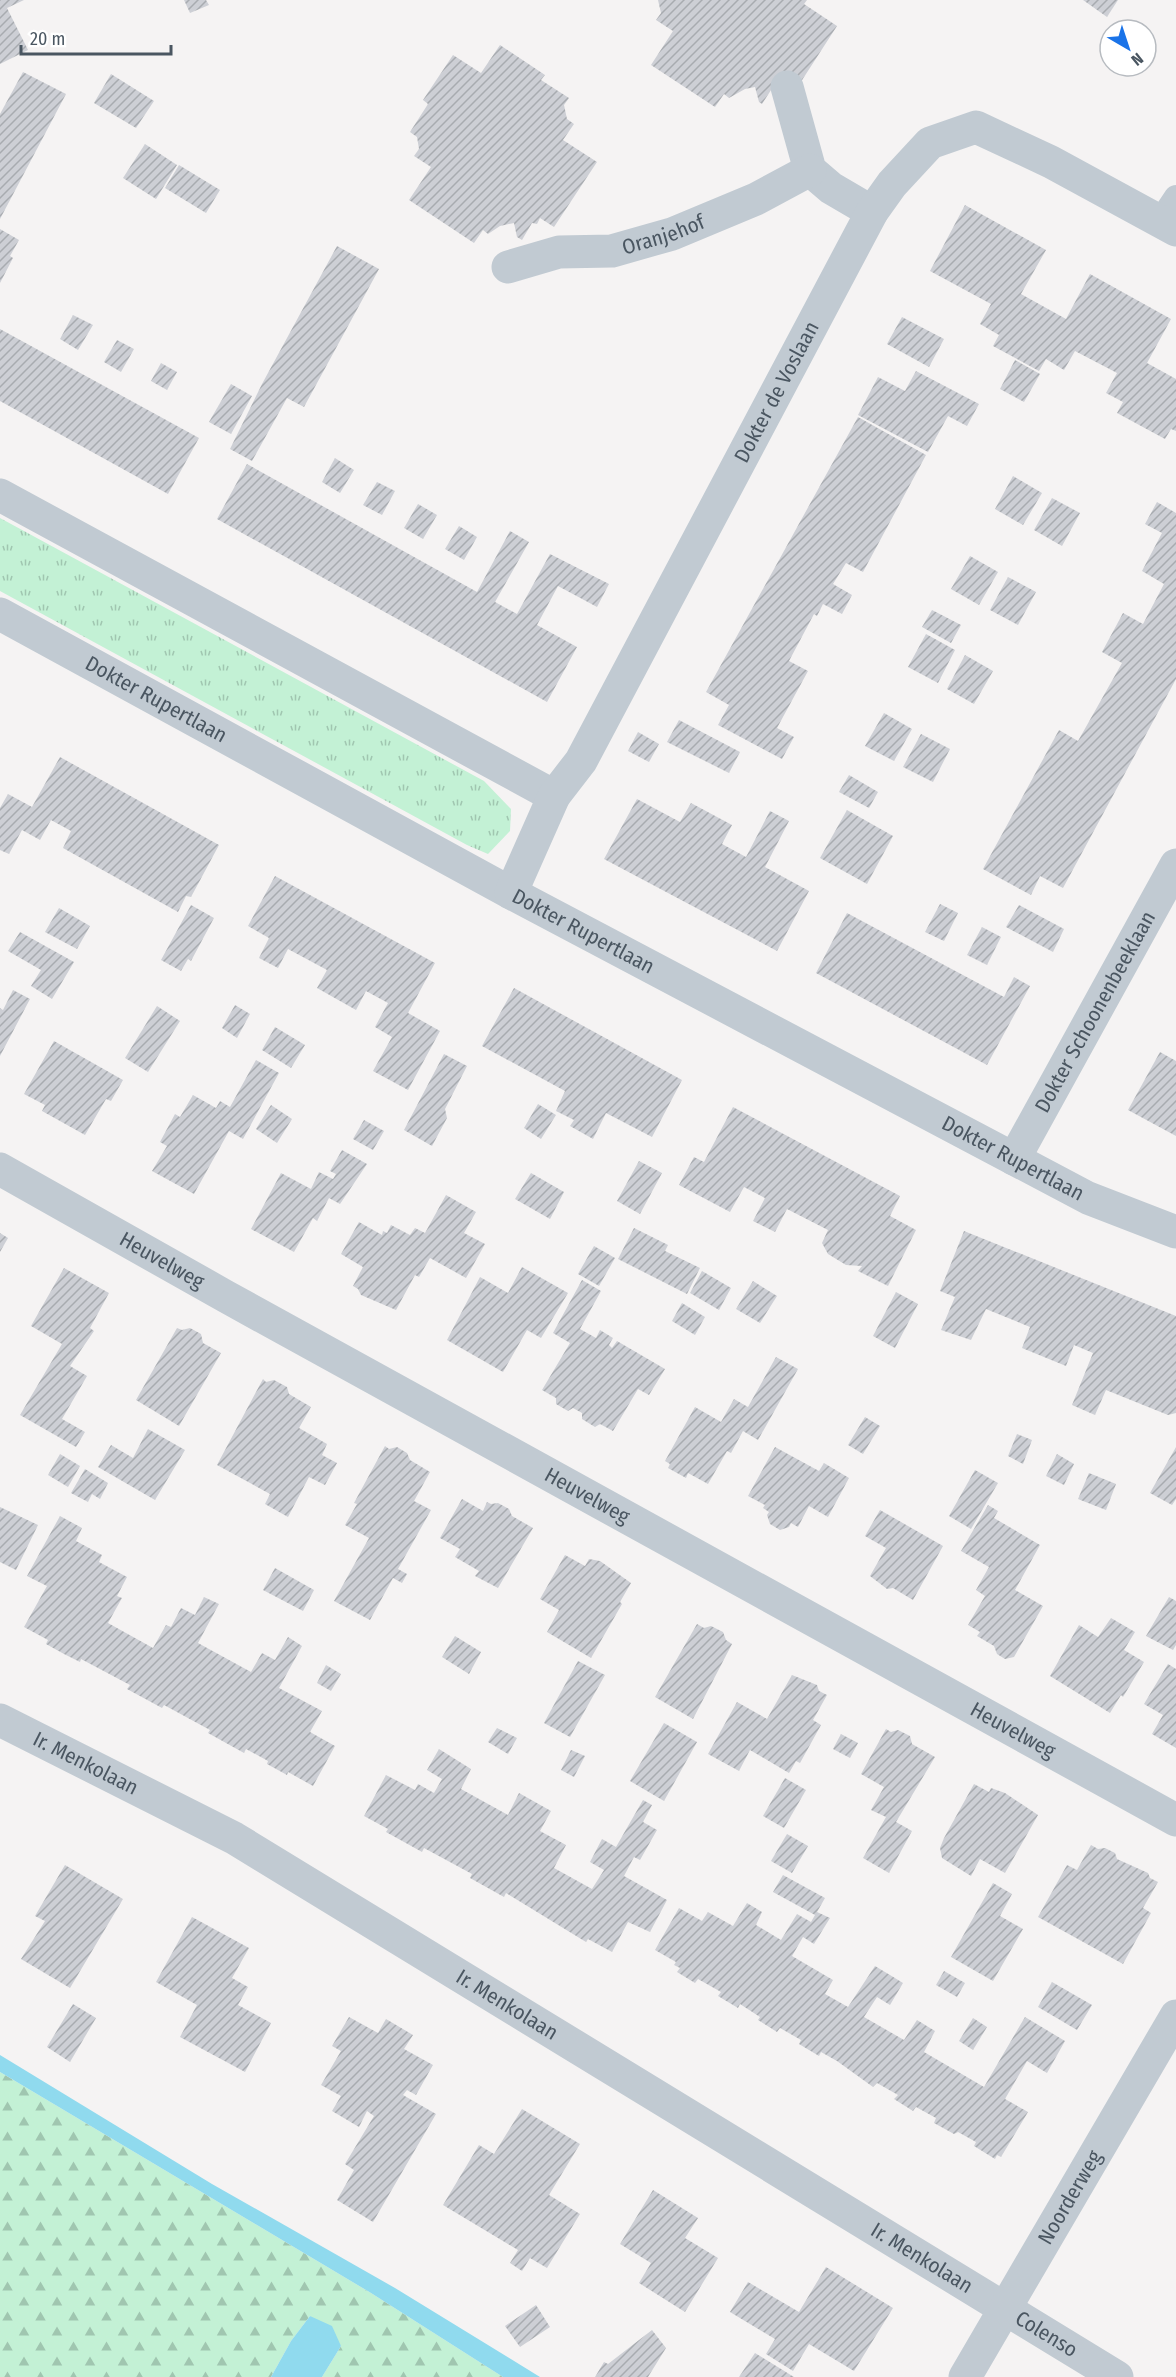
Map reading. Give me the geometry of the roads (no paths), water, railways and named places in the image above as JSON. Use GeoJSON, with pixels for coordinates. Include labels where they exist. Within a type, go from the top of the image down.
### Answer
{"type":"FeatureCollection","features":[{"type":"Feature","properties":{"kind":"street"},"geometry":{"type":"LineString","coordinates":[[787,87],[810,170],[831,188],[872,212]]}},
{"type":"Feature","properties":{"kind":"street","name":"Dokter de Voslaan"},"geometry":{"type":"LineString","coordinates":[[511,893],[554,796],[581,761],[872,212],[891,184],[930,143],[976,127],[1171,216]]}},
{"type":"Feature","properties":{"kind":"street","name":"Oranjehof"},"geometry":{"type":"LineString","coordinates":[[508,267],[559,252],[612,251],[672,234],[756,199],[810,170]]}},
{"type":"Feature","properties":{"kind":"street"},"geometry":{"type":"LineString","coordinates":[[0,495],[554,796]]}},
{"type":"Feature","properties":{"kind":"street","name":"Dokter Rupertlaan"},"geometry":{"type":"LineString","coordinates":[[0,614],[511,893],[1088,1198],[1176,1232]]}},
{"type":"Feature","properties":{"kind":"street","name":"Dokter Schoonenbeeklaan"},"geometry":{"type":"LineString","coordinates":[[1014,1159],[1176,865]]}},
{"type":"Feature","properties":{"kind":"street","name":"Heuvelweg"},"geometry":{"type":"LineString","coordinates":[[0,1168],[246,1308],[1176,1820]]}},
{"type":"Feature","properties":{"kind":"street","name":"Ir. Menkolaan"},"geometry":{"type":"LineString","coordinates":[[0,1720],[234,1838],[1005,2308]]}},
{"type":"Feature","properties":{"kind":"street","name":"Noorderweg"},"geometry":{"type":"LineString","coordinates":[[965,2377],[1176,2016]]}},
{"type":"Feature","properties":{"kind":"street","name":"Colenso"},"geometry":{"type":"LineString","coordinates":[[1005,2308],[1117,2377]]}},
{"type":"Feature","properties":{"kind":"water"},"geometry":{"type":"Polygon","coordinates":[[[0,2055],[212,2184],[395,2288],[540,2377],[503,2377],[371,2293],[0,2072],[0,2055]]]}},
{"type":"Feature","properties":{"kind":"water"},"geometry":{"type":"Polygon","coordinates":[[[310,2316],[332,2326],[341,2346],[322,2377],[271,2377],[291,2341],[310,2316]]]}}]}
